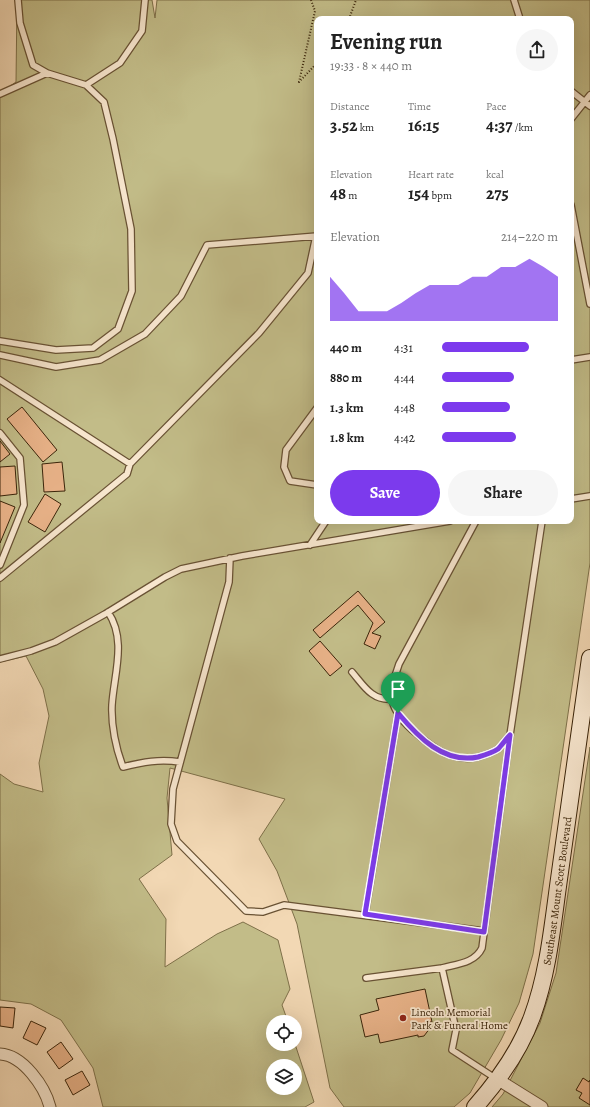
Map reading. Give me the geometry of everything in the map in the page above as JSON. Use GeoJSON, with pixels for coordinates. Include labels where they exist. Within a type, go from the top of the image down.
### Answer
{"type":"FeatureCollection","features":[{"type":"Feature","properties":{"kind":"main road","name":"Southeast Mount Scott Boulevard"},"geometry":{"type":"LineString","coordinates":[[475,1107],[497,1079],[531,1019],[544,973],[590,658]]}},
{"type":"Feature","properties":{"kind":"street"},"geometry":{"type":"LineString","coordinates":[[0,1054],[13,1058],[30,1073],[43,1088],[50,1107]]}},
{"type":"Feature","properties":{"kind":"street"},"geometry":{"type":"LineString","coordinates":[[497,1079],[542,1107]]}},
{"type":"Feature","properties":{"kind":"lane"},"geometry":{"type":"LineString","coordinates":[[0,341],[56,350],[93,348],[118,328],[132,291],[131,229],[104,102],[86,85],[47,73],[33,65],[20,23],[18,0]]}},
{"type":"Feature","properties":{"kind":"lane"},"geometry":{"type":"LineString","coordinates":[[86,85],[120,63],[142,31],[145,0]]}},
{"type":"Feature","properties":{"kind":"lane"},"geometry":{"type":"LineString","coordinates":[[514,0],[519,16]]}},
{"type":"Feature","properties":{"kind":"lane"},"geometry":{"type":"LineString","coordinates":[[0,94],[47,73]]}},
{"type":"Feature","properties":{"kind":"lane"},"geometry":{"type":"LineString","coordinates":[[574,93],[588,104]]}},
{"type":"Feature","properties":{"kind":"lane"},"geometry":{"type":"LineString","coordinates":[[574,116],[588,104],[590,95]]}},
{"type":"Feature","properties":{"kind":"lane"},"geometry":{"type":"LineString","coordinates":[[574,220],[587,278],[590,304]]}},
{"type":"Feature","properties":{"kind":"lane"},"geometry":{"type":"LineString","coordinates":[[0,355],[56,367],[100,360],[145,334],[181,296],[207,245],[314,236]]}},
{"type":"Feature","properties":{"kind":"lane"},"geometry":{"type":"LineString","coordinates":[[0,578],[127,474],[130,464],[259,333],[308,273],[314,245]]}},
{"type":"Feature","properties":{"kind":"lane"},"geometry":{"type":"LineString","coordinates":[[574,360],[590,357]]}},
{"type":"Feature","properties":{"kind":"lane"},"geometry":{"type":"LineString","coordinates":[[0,380],[130,464]]}},
{"type":"Feature","properties":{"kind":"lane"},"geometry":{"type":"LineString","coordinates":[[314,412],[286,450],[284,467],[290,481],[314,485]]}},
{"type":"Feature","properties":{"kind":"lane"},"geometry":{"type":"LineString","coordinates":[[0,433],[20,458],[24,505],[0,565]]}},
{"type":"Feature","properties":{"kind":"lane"},"geometry":{"type":"LineString","coordinates":[[574,499],[590,496]]}},
{"type":"Feature","properties":{"kind":"lane"},"geometry":{"type":"LineString","coordinates":[[310,545],[324,524]]}},
{"type":"Feature","properties":{"kind":"lane"},"geometry":{"type":"LineString","coordinates":[[0,659],[31,651],[55,642],[181,569],[230,558],[432,524]]}},
{"type":"Feature","properties":{"kind":"lane"},"geometry":{"type":"LineString","coordinates":[[474,524],[399,664],[393,682],[392,699],[398,713],[410,728],[430,745],[452,757],[470,758],[488,755],[498,749],[510,735]]}},
{"type":"Feature","properties":{"kind":"lane"},"geometry":{"type":"LineString","coordinates":[[366,978],[442,968],[466,962],[479,954],[482,948],[510,735],[542,524]]}},
{"type":"Feature","properties":{"kind":"lane"},"geometry":{"type":"LineString","coordinates":[[230,558],[229,582],[173,789],[171,824],[177,841],[246,911],[263,912],[284,905],[365,914],[484,932]]}},
{"type":"Feature","properties":{"kind":"lane"},"geometry":{"type":"LineString","coordinates":[[108,612],[113,620],[118,636],[118,658],[112,706],[117,752],[123,768],[146,761],[165,760],[180,762]]}},
{"type":"Feature","properties":{"kind":"lane"},"geometry":{"type":"LineString","coordinates":[[352,672],[374,696],[382,700],[392,699]]}},
{"type":"Feature","properties":{"kind":"lane"},"geometry":{"type":"LineString","coordinates":[[365,914],[398,713]]}},
{"type":"Feature","properties":{"kind":"lane"},"geometry":{"type":"LineString","coordinates":[[442,968],[456,1030],[452,1050],[497,1079]]}},
{"type":"Feature","properties":{"kind":"path"},"geometry":{"type":"LineString","coordinates":[[311,0],[314,11],[299,82],[314,66]]}},
{"type":"Feature","properties":{"kind":"path"},"geometry":{"type":"LineString","coordinates":[[350,16],[356,0]]}},
{"type":"Feature","properties":{"kind":"shaded area"},"geometry":{"type":"Polygon","coordinates":[[[17,0],[152,0],[155,18],[157,0],[590,0],[590,563],[533,954],[519,1003],[501,1040],[470,1093],[454,1107],[344,1107],[330,1088],[297,924],[277,871],[259,839],[285,799],[170,768],[167,798],[172,855],[139,879],[166,919],[165,967],[217,934],[243,922],[278,940],[290,989],[282,1005],[286,1015],[266,1015],[266,1051],[297,1051],[300,1059],[266,1059],[266,1095],[302,1095],[302,1065],[314,1102],[305,1107],[103,1107],[93,1068],[61,1020],[31,1004],[0,1000],[0,774],[14,784],[43,792],[39,763],[49,716],[43,689],[26,656],[0,662],[0,93],[16,82],[17,0]]]}},
{"type":"Feature","properties":{"kind":"shaded area"},"geometry":{"type":"Polygon","coordinates":[[[590,747],[590,1107],[492,1107],[503,1094],[540,1023],[556,973],[590,747]]]}},
{"type":"Feature","properties":{"kind":"building"},"geometry":{"type":"Polygon","coordinates":[[[22,407],[57,450],[43,462],[7,419],[22,407]]]}},
{"type":"Feature","properties":{"kind":"building"},"geometry":{"type":"Polygon","coordinates":[[[0,441],[10,454],[0,462],[0,441]]]}},
{"type":"Feature","properties":{"kind":"building"},"geometry":{"type":"Polygon","coordinates":[[[62,462],[65,491],[44,492],[42,464],[62,462]]]}},
{"type":"Feature","properties":{"kind":"building"},"geometry":{"type":"Polygon","coordinates":[[[15,466],[17,494],[0,496],[0,467],[15,466]]]}},
{"type":"Feature","properties":{"kind":"building"},"geometry":{"type":"Polygon","coordinates":[[[45,494],[61,504],[45,532],[28,522],[45,494]]]}},
{"type":"Feature","properties":{"kind":"building"},"geometry":{"type":"Polygon","coordinates":[[[0,501],[15,507],[0,543],[0,501]]]}},
{"type":"Feature","properties":{"kind":"building"},"geometry":{"type":"Polygon","coordinates":[[[358,591],[385,622],[372,633],[381,636],[375,649],[364,644],[373,623],[358,605],[320,638],[313,630],[358,591]]]}},
{"type":"Feature","properties":{"kind":"building"},"geometry":{"type":"Polygon","coordinates":[[[320,641],[342,666],[330,676],[309,651],[320,641]]]}},
{"type":"Feature","properties":{"kind":"building","name":"Lincoln Memorial Park & Funeral Home"},"geometry":{"type":"Polygon","coordinates":[[[425,989],[432,1022],[428,1022],[430,1028],[424,1036],[418,1037],[418,1035],[380,1043],[378,1034],[365,1037],[360,1015],[379,1010],[376,999],[425,989]]]}},
{"type":"Feature","properties":{"kind":"building"},"geometry":{"type":"Polygon","coordinates":[[[0,1007],[15,1008],[13,1028],[0,1026],[0,1007]]]}},
{"type":"Feature","properties":{"kind":"building"},"geometry":{"type":"Polygon","coordinates":[[[31,1021],[46,1028],[37,1045],[23,1038],[31,1021]]]}},
{"type":"Feature","properties":{"kind":"building"},"geometry":{"type":"Polygon","coordinates":[[[61,1042],[73,1059],[59,1069],[47,1052],[61,1042]]]}},
{"type":"Feature","properties":{"kind":"building"},"geometry":{"type":"Polygon","coordinates":[[[82,1071],[90,1085],[73,1095],[65,1080],[82,1071]]]}},
{"type":"Feature","properties":{"kind":"building"},"geometry":{"type":"Polygon","coordinates":[[[583,1078],[589,1082],[590,1080],[590,1105],[579,1098],[582,1093],[576,1090],[583,1078]]]}},
{"type":"Feature","properties":{"kind":"place","name":"Lincoln Memorial Park & Funeral Home"},"geometry":{"type":"Point","coordinates":[403,1018]}},
{"type":"Feature","properties":{"kind":"route"},"geometry":{"type":"LineString","coordinates":[[398,713],[410,728],[430,745],[452,757],[470,758],[488,755],[498,749],[510,735],[484,932],[365,914],[398,713]]}}]}
